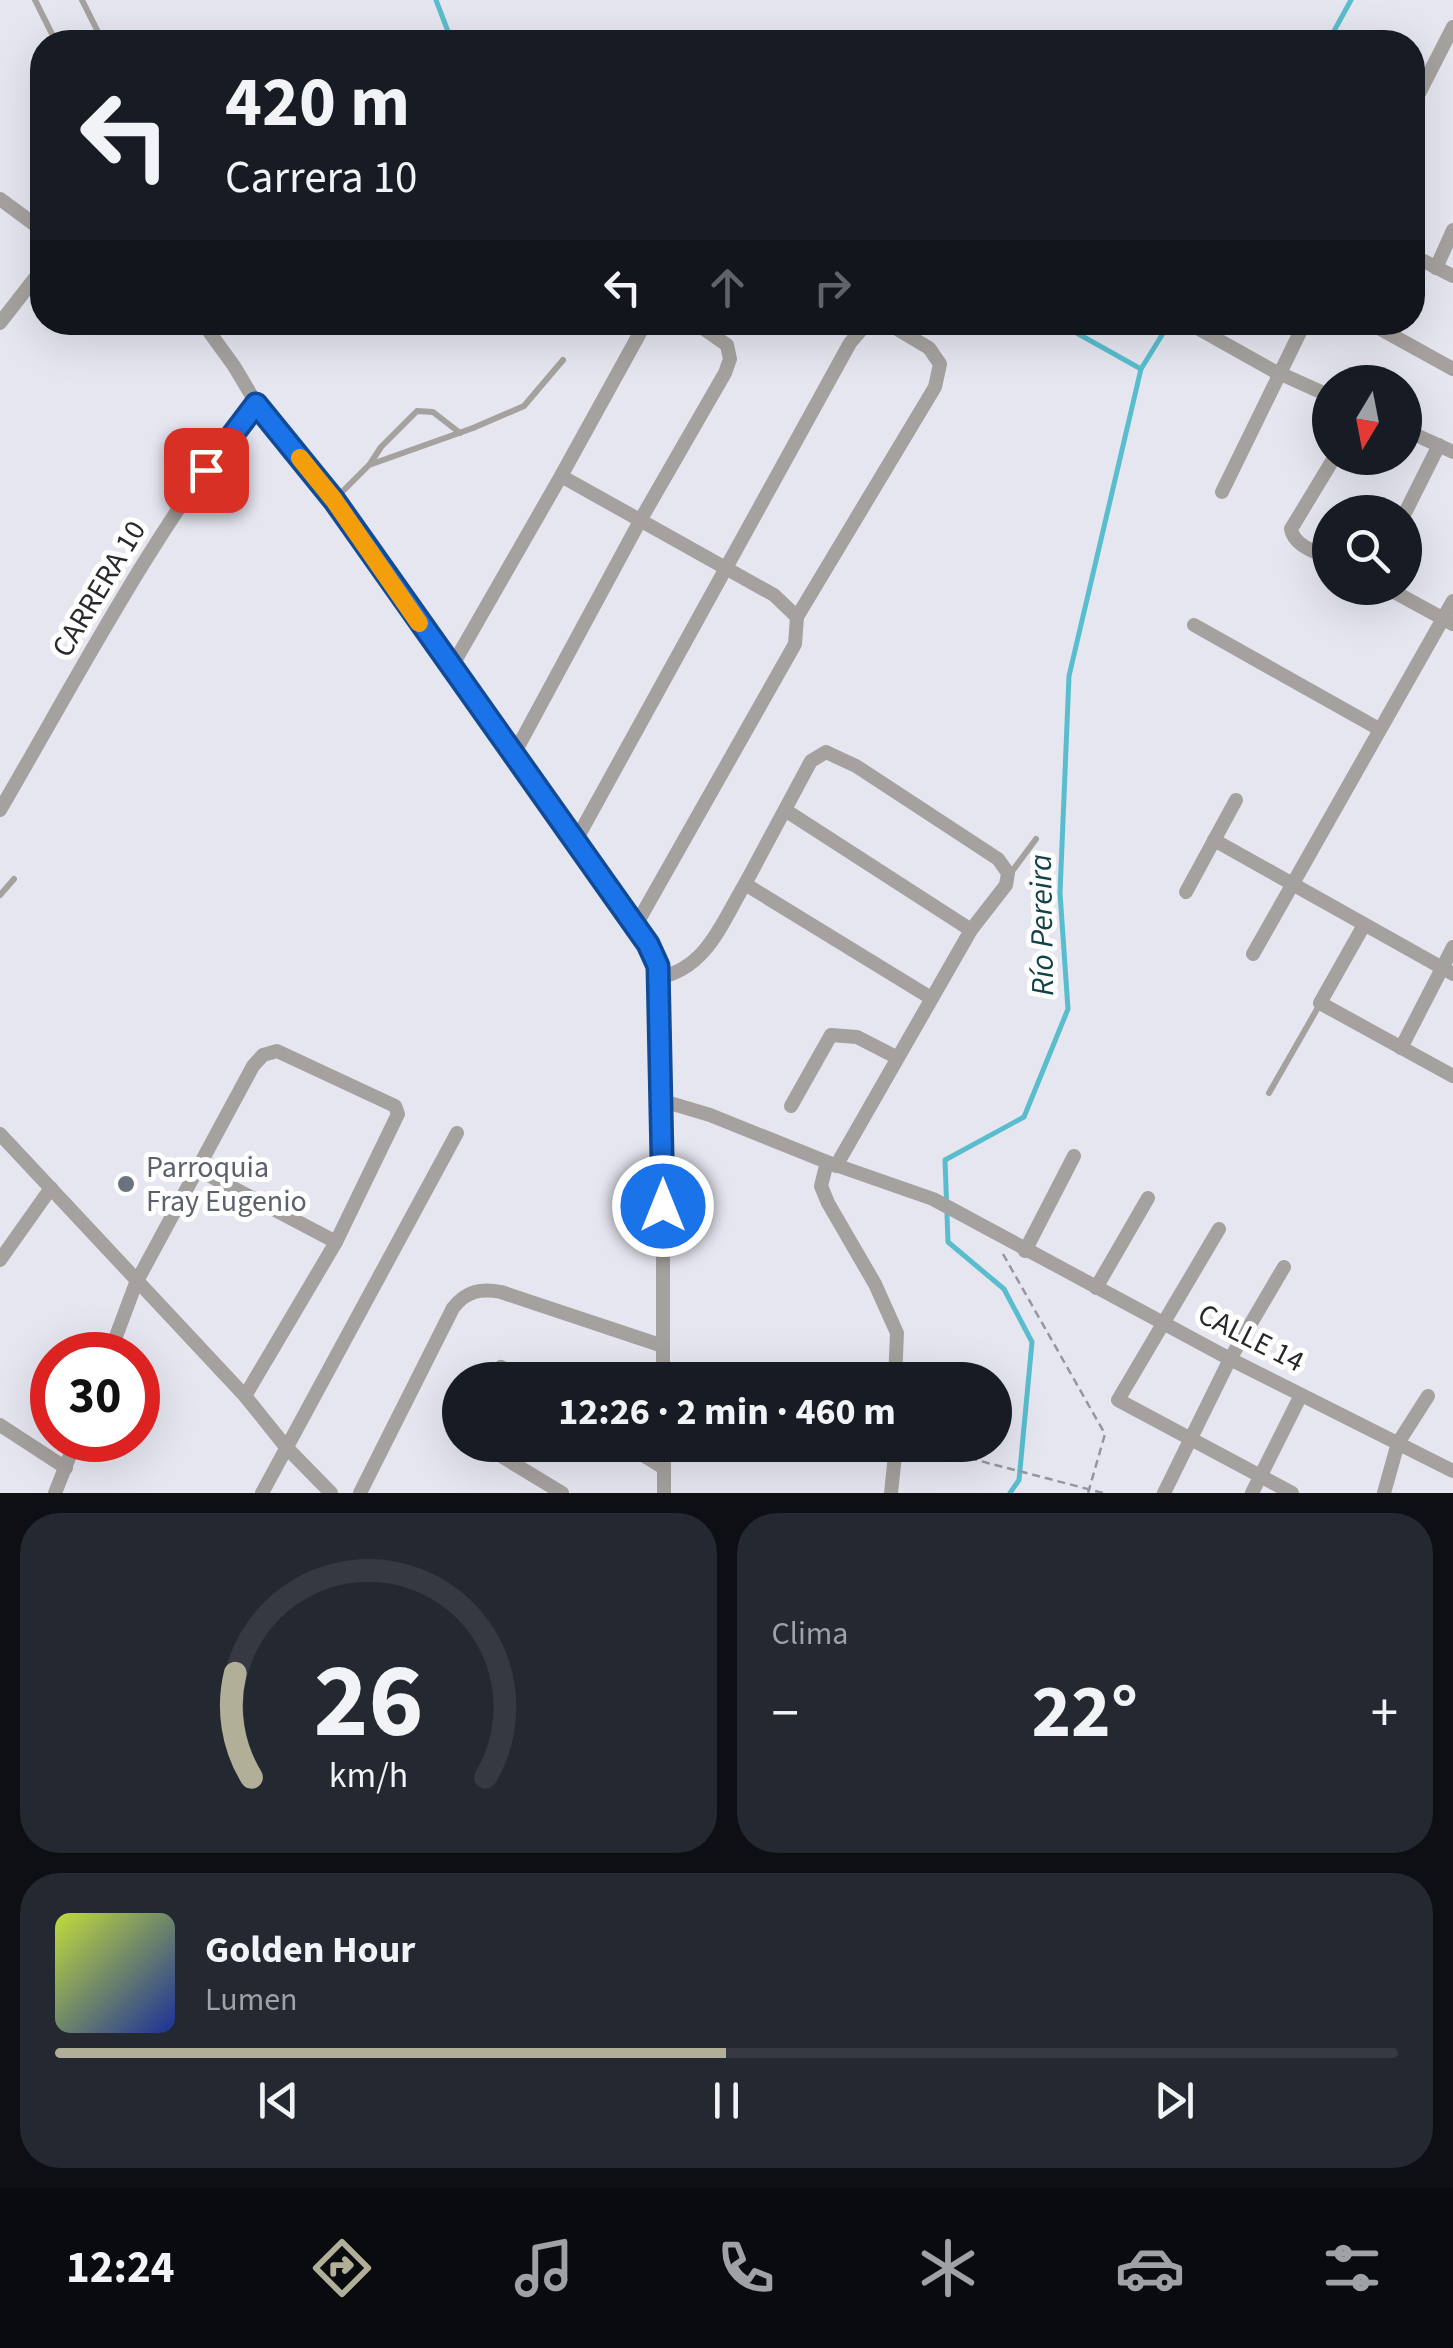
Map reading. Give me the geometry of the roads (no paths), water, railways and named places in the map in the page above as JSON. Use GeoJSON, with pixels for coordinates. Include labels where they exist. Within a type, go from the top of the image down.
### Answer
{"type":"FeatureCollection","features":[{"type":"Feature","properties":{"kind":"street"},"geometry":{"type":"LineString","coordinates":[[1425,82],[1453,27]]}},
{"type":"Feature","properties":{"kind":"street"},"geometry":{"type":"LineString","coordinates":[[0,199],[30,221]]}},
{"type":"Feature","properties":{"kind":"street"},"geometry":{"type":"LineString","coordinates":[[1436,268],[1453,230]]}},
{"type":"Feature","properties":{"kind":"street"},"geometry":{"type":"LineString","coordinates":[[1425,262],[1453,276]]}},
{"type":"Feature","properties":{"kind":"street"},"geometry":{"type":"LineString","coordinates":[[0,324],[30,285]]}},
{"type":"Feature","properties":{"kind":"street"},"geometry":{"type":"LineString","coordinates":[[211,335],[256,404],[334,500],[656,957],[663,1101],[663,1362]]}},
{"type":"Feature","properties":{"kind":"street"},"geometry":{"type":"LineString","coordinates":[[450,668],[639,335]]}},
{"type":"Feature","properties":{"kind":"street"},"geometry":{"type":"LineString","coordinates":[[513,756],[730,359],[727,345],[713,335]]}},
{"type":"Feature","properties":{"kind":"street"},"geometry":{"type":"LineString","coordinates":[[575,842],[856,335]]}},
{"type":"Feature","properties":{"kind":"street"},"geometry":{"type":"LineString","coordinates":[[636,925],[794,644],[797,617],[935,386],[940,364],[929,348],[907,335]]}},
{"type":"Feature","properties":{"kind":"street"},"geometry":{"type":"LineString","coordinates":[[1210,335],[1312,388]]}},
{"type":"Feature","properties":{"kind":"street"},"geometry":{"type":"LineString","coordinates":[[1222,492],[1299,335]]}},
{"type":"Feature","properties":{"kind":"street"},"geometry":{"type":"LineString","coordinates":[[1392,335],[1453,369]]}},
{"type":"Feature","properties":{"kind":"street","name":"CARRERA 10"},"geometry":{"type":"LineString","coordinates":[[0,810],[155,548],[224,444],[256,404]]}},
{"type":"Feature","properties":{"kind":"street"},"geometry":{"type":"LineString","coordinates":[[1417,495],[1446,449],[1422,438]]}},
{"type":"Feature","properties":{"kind":"street"},"geometry":{"type":"LineString","coordinates":[[561,476],[774,595],[797,617]]}},
{"type":"Feature","properties":{"kind":"street"},"geometry":{"type":"LineString","coordinates":[[1312,495],[1292,529],[1293,536],[1312,550]]}},
{"type":"Feature","properties":{"kind":"street"},"geometry":{"type":"LineString","coordinates":[[1253,954],[1380,730],[1448,621],[1453,601]]}},
{"type":"Feature","properties":{"kind":"street"},"geometry":{"type":"LineString","coordinates":[[1418,605],[1448,621]]}},
{"type":"Feature","properties":{"kind":"street"},"geometry":{"type":"LineString","coordinates":[[1194,625],[1380,730]]}},
{"type":"Feature","properties":{"kind":"street"},"geometry":{"type":"LineString","coordinates":[[658,978],[688,968],[702,956],[814,757],[822,753],[833,754],[998,859],[1008,876],[1006,886],[970,930],[821,1186],[897,1333],[896,1362]]}},
{"type":"Feature","properties":{"kind":"street"},"geometry":{"type":"LineString","coordinates":[[1186,892],[1236,800]]}},
{"type":"Feature","properties":{"kind":"street"},"geometry":{"type":"LineString","coordinates":[[785,810],[970,930]]}},
{"type":"Feature","properties":{"kind":"street"},"geometry":{"type":"LineString","coordinates":[[1214,840],[1447,971]]}},
{"type":"Feature","properties":{"kind":"street"},"geometry":{"type":"LineString","coordinates":[[745,884],[931,998]]}},
{"type":"Feature","properties":{"kind":"street"},"geometry":{"type":"LineString","coordinates":[[1364,926],[1320,1003],[1453,1076]]}},
{"type":"Feature","properties":{"kind":"street"},"geometry":{"type":"LineString","coordinates":[[1401,1048],[1447,971],[1453,947]]}},
{"type":"Feature","properties":{"kind":"street"},"geometry":{"type":"LineString","coordinates":[[791,1106],[832,1035],[858,1037],[896,1057]]}},
{"type":"Feature","properties":{"kind":"street"},"geometry":{"type":"LineString","coordinates":[[118,1332],[136,1282],[262,1056],[276,1050],[395,1106],[396,1123],[336,1242],[245,1396]]}},
{"type":"Feature","properties":{"kind":"street","name":"CALLE 14"},"geometry":{"type":"LineString","coordinates":[[663,1101],[932,1199],[1230,1359],[1453,1471]]}},
{"type":"Feature","properties":{"kind":"street"},"geometry":{"type":"LineString","coordinates":[[262,1493],[457,1133]]}},
{"type":"Feature","properties":{"kind":"street"},"geometry":{"type":"LineString","coordinates":[[0,1134],[331,1493]]}},
{"type":"Feature","properties":{"kind":"street"},"geometry":{"type":"LineString","coordinates":[[1025,1251],[1074,1156]]}},
{"type":"Feature","properties":{"kind":"street"},"geometry":{"type":"LineString","coordinates":[[197,1169],[336,1242]]}},
{"type":"Feature","properties":{"kind":"street"},"geometry":{"type":"LineString","coordinates":[[0,1260],[51,1188]]}},
{"type":"Feature","properties":{"kind":"street"},"geometry":{"type":"LineString","coordinates":[[1096,1288],[1148,1198]]}},
{"type":"Feature","properties":{"kind":"street"},"geometry":{"type":"LineString","coordinates":[[1219,1229],[1118,1400],[1292,1493]]}},
{"type":"Feature","properties":{"kind":"street"},"geometry":{"type":"LineString","coordinates":[[1164,1493],[1230,1359],[1284,1267]]}},
{"type":"Feature","properties":{"kind":"street"},"geometry":{"type":"LineString","coordinates":[[360,1493],[453,1308],[468,1294],[480,1290],[501,1292],[663,1346]]}},
{"type":"Feature","properties":{"kind":"street"},"geometry":{"type":"LineString","coordinates":[[1252,1493],[1301,1395]]}},
{"type":"Feature","properties":{"kind":"street"},"geometry":{"type":"LineString","coordinates":[[1384,1493],[1398,1444],[1428,1396]]}},
{"type":"Feature","properties":{"kind":"street"},"geometry":{"type":"LineString","coordinates":[[0,1425],[66,1468]]}},
{"type":"Feature","properties":{"kind":"street"},"geometry":{"type":"LineString","coordinates":[[68,1462],[57,1489],[74,1493]]}},
{"type":"Feature","properties":{"kind":"street"},"geometry":{"type":"LineString","coordinates":[[511,1462],[562,1493]]}},
{"type":"Feature","properties":{"kind":"street"},"geometry":{"type":"LineString","coordinates":[[655,1462],[664,1468]]}},
{"type":"Feature","properties":{"kind":"street"},"geometry":{"type":"LineString","coordinates":[[664,1462],[664,1493]]}},
{"type":"Feature","properties":{"kind":"street"},"geometry":{"type":"LineString","coordinates":[[891,1493],[894,1462]]}},
{"type":"Feature","properties":{"kind":"lane"},"geometry":{"type":"LineString","coordinates":[[35,0],[50,30]]}},
{"type":"Feature","properties":{"kind":"lane"},"geometry":{"type":"LineString","coordinates":[[82,0],[97,30]]}},
{"type":"Feature","properties":{"kind":"lane"},"geometry":{"type":"LineString","coordinates":[[369,465],[524,406],[563,360]]}},
{"type":"Feature","properties":{"kind":"lane"},"geometry":{"type":"LineString","coordinates":[[334,500],[417,411],[433,412],[460,433]]}},
{"type":"Feature","properties":{"kind":"lane"},"geometry":{"type":"LineString","coordinates":[[1008,876],[1036,839]]}},
{"type":"Feature","properties":{"kind":"lane"},"geometry":{"type":"LineString","coordinates":[[0,895],[14,879]]}},
{"type":"Feature","properties":{"kind":"lane"},"geometry":{"type":"LineString","coordinates":[[1269,1093],[1320,1003]]}},
{"type":"Feature","properties":{"kind":"waterway","name":"Río Pereira"},"geometry":{"type":"LineString","coordinates":[[436,0],[447,30]]}},
{"type":"Feature","properties":{"kind":"waterway"},"geometry":{"type":"LineString","coordinates":[[1335,30],[1351,0]]}},
{"type":"Feature","properties":{"kind":"waterway","name":"Río Pereira"},"geometry":{"type":"LineString","coordinates":[[1010,1493],[1019,1480],[1032,1342],[1004,1289],[948,1242],[945,1160],[1024,1117],[1068,1009],[1060,893],[1069,676],[1141,369],[1080,335]]}},
{"type":"Feature","properties":{"kind":"waterway"},"geometry":{"type":"LineString","coordinates":[[1141,369],[1162,335]]}},
{"type":"Feature","properties":{"kind":"place","name":"Parroquia Fray Eugenio"},"geometry":{"type":"Point","coordinates":[126,1184]}}]}
